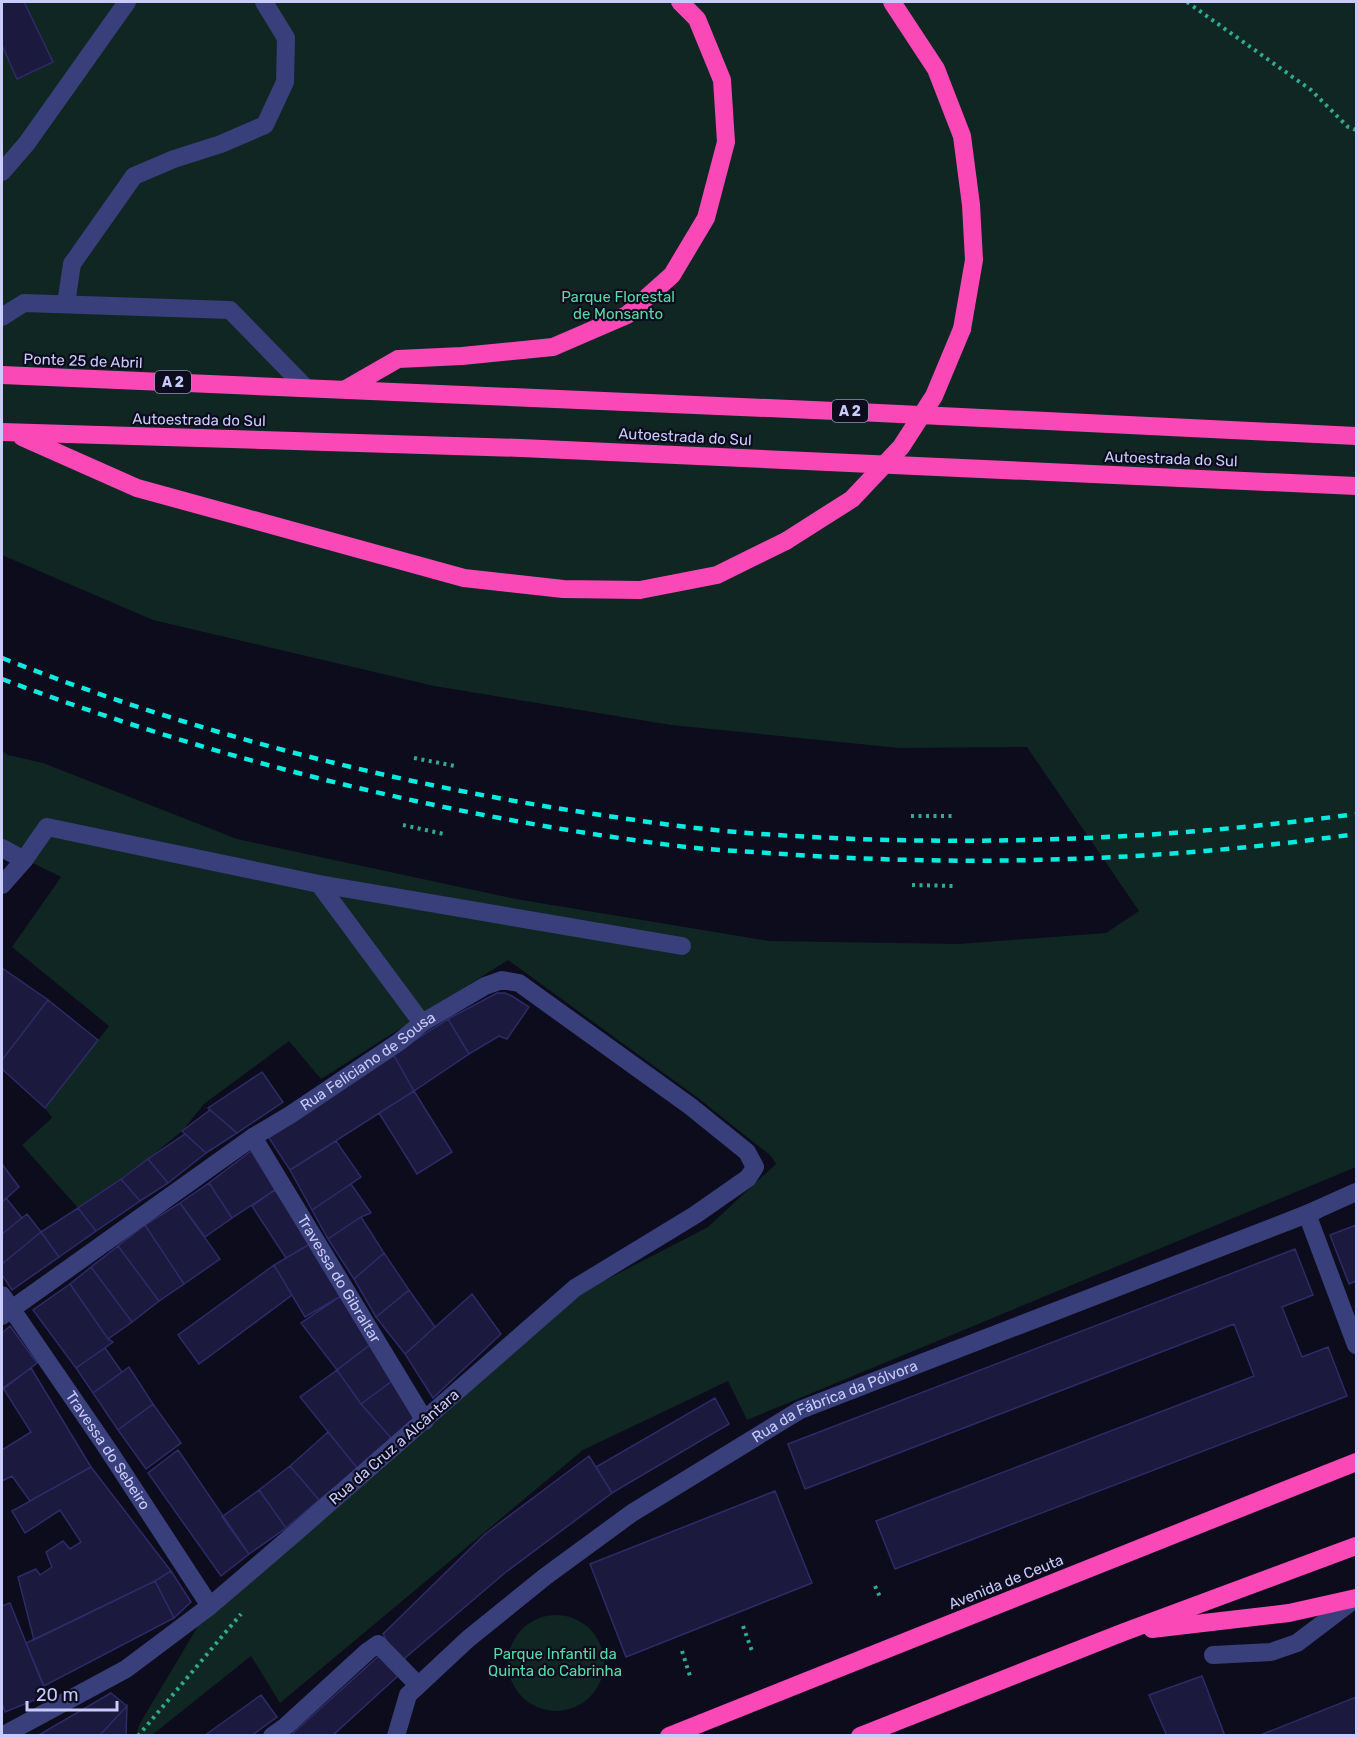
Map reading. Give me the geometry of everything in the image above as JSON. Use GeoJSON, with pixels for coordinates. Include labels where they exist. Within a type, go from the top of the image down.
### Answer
{"type":"FeatureCollection","features":[{"type":"Feature","properties":{"kind":"highway"},"geometry":{"type":"LineString","coordinates":[[344,390],[398,359],[462,356],[553,347],[627,315],[672,275],[706,218],[726,142],[722,80],[697,19],[680,2]]}},
{"type":"Feature","properties":{"kind":"highway"},"geometry":{"type":"LineString","coordinates":[[7,432],[137,488],[464,578],[563,589],[640,590],[717,575],[786,541],[852,499],[901,447],[934,396],[962,329],[974,260],[971,205],[962,136],[936,69],[892,2]]}},
{"type":"Feature","properties":{"kind":"highway","name":"Ponte 25 de Abril"},"geometry":{"type":"LineString","coordinates":[[2,375],[344,390]]}},
{"type":"Feature","properties":{"kind":"highway","name":"Autoestrada do Sul"},"geometry":{"type":"LineString","coordinates":[[344,390],[1356,436]]}},
{"type":"Feature","properties":{"kind":"highway","name":"Autoestrada do Sul"},"geometry":{"type":"LineString","coordinates":[[7,432],[533,449],[1356,486]]}},
{"type":"Feature","properties":{"kind":"highway","name":"Avenida de Ceuta"},"geometry":{"type":"LineString","coordinates":[[669,1736],[1356,1462]]}},
{"type":"Feature","properties":{"kind":"highway"},"geometry":{"type":"LineString","coordinates":[[860,1736],[1124,1632],[1356,1546]]}},
{"type":"Feature","properties":{"kind":"highway"},"geometry":{"type":"LineString","coordinates":[[1124,1632],[1289,1613],[1356,1599]]}},
{"type":"Feature","properties":{"kind":"street"},"geometry":{"type":"LineString","coordinates":[[2,172],[27,143],[127,2]]}},
{"type":"Feature","properties":{"kind":"street"},"geometry":{"type":"LineString","coordinates":[[66,304],[72,264],[134,176],[265,125],[285,82],[286,38],[264,2]]}},
{"type":"Feature","properties":{"kind":"street"},"geometry":{"type":"LineString","coordinates":[[2,317],[24,303],[230,310],[306,388]]}},
{"type":"Feature","properties":{"kind":"street"},"geometry":{"type":"LineString","coordinates":[[2,885],[24,860],[47,827],[319,884],[682,946]]}},
{"type":"Feature","properties":{"kind":"street"},"geometry":{"type":"LineString","coordinates":[[2,848],[24,860]]}},
{"type":"Feature","properties":{"kind":"street"},"geometry":{"type":"LineString","coordinates":[[319,884],[422,1023]]}},
{"type":"Feature","properties":{"kind":"street","name":"Rua Feliciano de Sousa"},"geometry":{"type":"LineString","coordinates":[[5,1307],[253,1137],[399,1042],[422,1023],[484,986],[502,980],[519,983],[738,1143]]}},
{"type":"Feature","properties":{"kind":"street","name":"Travessa do Gibraltar"},"geometry":{"type":"LineString","coordinates":[[253,1137],[425,1421]]}},
{"type":"Feature","properties":{"kind":"street","name":"Rua da Cruz a Alcântara"},"geometry":{"type":"LineString","coordinates":[[2,1736],[126,1669],[210,1606],[575,1288],[695,1215],[748,1178],[755,1167],[754,1162],[738,1143]]}},
{"type":"Feature","properties":{"kind":"street","name":"Rua da Fábrica da Pólvora"},"geometry":{"type":"LineString","coordinates":[[396,1736],[408,1695],[418,1684],[468,1639],[546,1576],[632,1513],[800,1410],[1356,1193]]}},
{"type":"Feature","properties":{"kind":"street"},"geometry":{"type":"LineString","coordinates":[[1307,1214],[1356,1345]]}},
{"type":"Feature","properties":{"kind":"street","name":"Travessa do Sebeiro"},"geometry":{"type":"LineString","coordinates":[[5,1307],[107,1448],[210,1606]]}},
{"type":"Feature","properties":{"kind":"street"},"geometry":{"type":"LineString","coordinates":[[1213,1655],[1262,1653],[1297,1643],[1356,1599]]}},
{"type":"Feature","properties":{"kind":"street"},"geometry":{"type":"LineString","coordinates":[[272,1736],[378,1644],[418,1684]]}},
{"type":"Feature","properties":{"kind":"path"},"geometry":{"type":"LineString","coordinates":[[1187,2],[1311,90],[1348,127],[1356,130]]}},
{"type":"Feature","properties":{"kind":"path"},"geometry":{"type":"LineString","coordinates":[[414,758],[455,766]]}},
{"type":"Feature","properties":{"kind":"path"},"geometry":{"type":"LineString","coordinates":[[911,816],[952,816]]}},
{"type":"Feature","properties":{"kind":"path"},"geometry":{"type":"LineString","coordinates":[[403,825],[444,834]]}},
{"type":"Feature","properties":{"kind":"path"},"geometry":{"type":"LineString","coordinates":[[912,885],[953,886]]}},
{"type":"Feature","properties":{"kind":"path"},"geometry":{"type":"LineString","coordinates":[[875,1586],[881,1599]]}},
{"type":"Feature","properties":{"kind":"path"},"geometry":{"type":"LineString","coordinates":[[138,1736],[246,1610]]}},
{"type":"Feature","properties":{"kind":"path"},"geometry":{"type":"LineString","coordinates":[[742,1626],[752,1651]]}},
{"type":"Feature","properties":{"kind":"path"},"geometry":{"type":"LineString","coordinates":[[682,1651],[690,1676]]}},
{"type":"Feature","properties":{"kind":"green space","name":"Parque Florestal de Monsanto"},"geometry":{"type":"Polygon","coordinates":[[[2,2],[1356,2],[1356,1167],[747,1420],[728,1381],[583,1450],[280,1703],[251,1656],[152,1735],[136,1735],[139,1725],[210,1606],[434,1424],[567,1300],[708,1227],[776,1164],[771,1156],[698,1098],[508,960],[321,1079],[289,1041],[204,1104],[182,1131],[148,1159],[78,1208],[22,1145],[52,1118],[45,1108],[109,1026],[12,947],[61,877],[2,848],[2,751],[8,755],[43,763],[237,839],[516,899],[769,941],[958,944],[1106,933],[1139,911],[1027,747],[900,748],[671,725],[434,686],[153,620],[2,555],[2,2]]]}},
{"type":"Feature","properties":{"kind":"green space","name":"Parque Infantil da Quinta do Cabrinha"},"geometry":{"type":"Polygon","coordinates":[[[556,1615],[574,1619],[590,1629],[600,1645],[604,1663],[600,1681],[590,1697],[574,1707],[556,1711],[538,1707],[522,1697],[512,1681],[508,1663],[512,1645],[522,1629],[538,1619],[556,1615]]]}},
{"type":"Feature","properties":{"kind":"building"},"geometry":{"type":"Polygon","coordinates":[[[2,2],[24,2],[53,62],[17,79],[2,45],[2,2]]]}},
{"type":"Feature","properties":{"kind":"building"},"geometry":{"type":"Polygon","coordinates":[[[2,968],[48,1000],[2,1060],[2,968]]]}},
{"type":"Feature","properties":{"kind":"building"},"geometry":{"type":"Polygon","coordinates":[[[497,993],[512,996],[529,1007],[507,1039],[499,1036],[469,1054],[448,1019],[497,993]]]}},
{"type":"Feature","properties":{"kind":"building"},"geometry":{"type":"Polygon","coordinates":[[[48,1000],[98,1040],[45,1108],[2,1069],[2,1060],[48,1000]]]}},
{"type":"Feature","properties":{"kind":"building"},"geometry":{"type":"Polygon","coordinates":[[[448,1019],[469,1054],[414,1091],[393,1054],[448,1019]]]}},
{"type":"Feature","properties":{"kind":"building"},"geometry":{"type":"Polygon","coordinates":[[[393,1054],[414,1091],[290,1170],[269,1138],[393,1054]]]}},
{"type":"Feature","properties":{"kind":"building"},"geometry":{"type":"Polygon","coordinates":[[[262,1072],[283,1102],[237,1133],[208,1108],[262,1072]]]}},
{"type":"Feature","properties":{"kind":"building"},"geometry":{"type":"Polygon","coordinates":[[[414,1091],[452,1152],[417,1174],[379,1113],[414,1091]]]}},
{"type":"Feature","properties":{"kind":"building"},"geometry":{"type":"Polygon","coordinates":[[[210,1110],[237,1133],[206,1153],[182,1131],[210,1110]]]}},
{"type":"Feature","properties":{"kind":"building"},"geometry":{"type":"Polygon","coordinates":[[[185,1134],[206,1153],[168,1183],[148,1159],[185,1134]]]}},
{"type":"Feature","properties":{"kind":"building"},"geometry":{"type":"Polygon","coordinates":[[[336,1141],[361,1177],[312,1210],[290,1170],[336,1141]]]}},
{"type":"Feature","properties":{"kind":"building"},"geometry":{"type":"Polygon","coordinates":[[[251,1151],[275,1190],[232,1218],[209,1183],[251,1151]]]}},
{"type":"Feature","properties":{"kind":"building"},"geometry":{"type":"Polygon","coordinates":[[[148,1159],[168,1183],[140,1201],[121,1179],[148,1159]]]}},
{"type":"Feature","properties":{"kind":"building"},"geometry":{"type":"Polygon","coordinates":[[[2,1164],[19,1187],[2,1202],[2,1164]]]}},
{"type":"Feature","properties":{"kind":"building"},"geometry":{"type":"Polygon","coordinates":[[[121,1179],[140,1201],[96,1231],[78,1208],[121,1179]]]}},
{"type":"Feature","properties":{"kind":"building"},"geometry":{"type":"Polygon","coordinates":[[[209,1183],[232,1218],[205,1237],[180,1203],[209,1183]]]}},
{"type":"Feature","properties":{"kind":"building"},"geometry":{"type":"Polygon","coordinates":[[[351,1184],[371,1213],[328,1239],[312,1210],[351,1184]]]}},
{"type":"Feature","properties":{"kind":"building"},"geometry":{"type":"Polygon","coordinates":[[[275,1190],[310,1244],[286,1258],[252,1206],[275,1190]]]}},
{"type":"Feature","properties":{"kind":"building"},"geometry":{"type":"Polygon","coordinates":[[[6,1198],[22,1218],[2,1234],[2,1202],[6,1198]]]}},
{"type":"Feature","properties":{"kind":"building"},"geometry":{"type":"Polygon","coordinates":[[[180,1203],[220,1259],[184,1284],[145,1225],[180,1203]]]}},
{"type":"Feature","properties":{"kind":"building"},"geometry":{"type":"Polygon","coordinates":[[[78,1208],[96,1231],[59,1257],[41,1232],[78,1208]]]}},
{"type":"Feature","properties":{"kind":"building"},"geometry":{"type":"Polygon","coordinates":[[[27,1214],[41,1232],[2,1264],[2,1234],[27,1214]]]}},
{"type":"Feature","properties":{"kind":"building"},"geometry":{"type":"Polygon","coordinates":[[[361,1217],[384,1253],[354,1279],[328,1239],[361,1217]]]}},
{"type":"Feature","properties":{"kind":"building"},"geometry":{"type":"Polygon","coordinates":[[[145,1225],[184,1284],[159,1301],[118,1246],[145,1225]]]}},
{"type":"Feature","properties":{"kind":"building"},"geometry":{"type":"Polygon","coordinates":[[[1356,1225],[1356,1281],[1349,1284],[1330,1235],[1356,1225]]]}},
{"type":"Feature","properties":{"kind":"building"},"geometry":{"type":"Polygon","coordinates":[[[41,1232],[59,1257],[12,1290],[2,1275],[2,1264],[41,1232]]]}},
{"type":"Feature","properties":{"kind":"building"},"geometry":{"type":"Polygon","coordinates":[[[310,1244],[341,1296],[305,1317],[274,1265],[310,1244]]]}},
{"type":"Feature","properties":{"kind":"building"},"geometry":{"type":"Polygon","coordinates":[[[118,1246],[159,1301],[132,1322],[91,1267],[118,1246]]]}},
{"type":"Feature","properties":{"kind":"building"},"geometry":{"type":"Polygon","coordinates":[[[1295,1249],[1313,1295],[1282,1307],[1302,1357],[1328,1347],[1347,1396],[895,1569],[876,1521],[1254,1376],[1234,1324],[805,1489],[788,1444],[1295,1249]]]}},
{"type":"Feature","properties":{"kind":"building"},"geometry":{"type":"Polygon","coordinates":[[[384,1253],[409,1290],[376,1317],[354,1279],[384,1253]]]}},
{"type":"Feature","properties":{"kind":"building"},"geometry":{"type":"Polygon","coordinates":[[[274,1265],[292,1295],[199,1364],[178,1335],[274,1265]]]}},
{"type":"Feature","properties":{"kind":"building"},"geometry":{"type":"Polygon","coordinates":[[[91,1267],[132,1322],[108,1339],[70,1284],[91,1267]]]}},
{"type":"Feature","properties":{"kind":"building"},"geometry":{"type":"Polygon","coordinates":[[[70,1284],[108,1339],[113,1342],[76,1368],[33,1310],[70,1284]]]}},
{"type":"Feature","properties":{"kind":"building"},"geometry":{"type":"Polygon","coordinates":[[[409,1290],[435,1327],[405,1354],[376,1317],[409,1290]]]}},
{"type":"Feature","properties":{"kind":"building"},"geometry":{"type":"Polygon","coordinates":[[[472,1294],[501,1334],[433,1398],[405,1354],[472,1294]]]}},
{"type":"Feature","properties":{"kind":"building"},"geometry":{"type":"Polygon","coordinates":[[[341,1296],[371,1344],[337,1370],[301,1323],[341,1296]]]}},
{"type":"Feature","properties":{"kind":"building"},"geometry":{"type":"Polygon","coordinates":[[[10,1326],[37,1363],[2,1390],[2,1333],[10,1326]]]}},
{"type":"Feature","properties":{"kind":"building"},"geometry":{"type":"Polygon","coordinates":[[[371,1344],[396,1378],[361,1404],[337,1370],[371,1344]]]}},
{"type":"Feature","properties":{"kind":"building"},"geometry":{"type":"Polygon","coordinates":[[[105,1348],[122,1372],[93,1393],[76,1368],[105,1348]]]}},
{"type":"Feature","properties":{"kind":"building"},"geometry":{"type":"Polygon","coordinates":[[[129,1367],[153,1404],[118,1430],[93,1393],[129,1367]]]}},
{"type":"Feature","properties":{"kind":"building"},"geometry":{"type":"Polygon","coordinates":[[[31,1368],[91,1467],[30,1501],[12,1476],[2,1481],[2,1450],[31,1432],[3,1388],[31,1368]]]}},
{"type":"Feature","properties":{"kind":"building"},"geometry":{"type":"Polygon","coordinates":[[[337,1370],[361,1404],[392,1439],[358,1469],[300,1397],[337,1370]]]}},
{"type":"Feature","properties":{"kind":"building"},"geometry":{"type":"Polygon","coordinates":[[[396,1378],[418,1416],[392,1439],[361,1404],[396,1378]]]}},
{"type":"Feature","properties":{"kind":"building"},"geometry":{"type":"Polygon","coordinates":[[[715,1398],[729,1424],[612,1493],[596,1467],[715,1398]]]}},
{"type":"Feature","properties":{"kind":"building"},"geometry":{"type":"Polygon","coordinates":[[[153,1404],[181,1443],[146,1469],[118,1430],[153,1404]]]}},
{"type":"Feature","properties":{"kind":"building"},"geometry":{"type":"Polygon","coordinates":[[[328,1432],[358,1469],[319,1500],[290,1466],[328,1432]]]}},
{"type":"Feature","properties":{"kind":"building"},"geometry":{"type":"Polygon","coordinates":[[[178,1450],[249,1554],[221,1576],[148,1473],[178,1450]]]}},
{"type":"Feature","properties":{"kind":"building"},"geometry":{"type":"Polygon","coordinates":[[[589,1456],[612,1493],[506,1572],[399,1663],[383,1634],[485,1534],[589,1456]]]}},
{"type":"Feature","properties":{"kind":"building"},"geometry":{"type":"Polygon","coordinates":[[[290,1466],[319,1500],[286,1528],[259,1490],[290,1466]]]}},
{"type":"Feature","properties":{"kind":"building"},"geometry":{"type":"Polygon","coordinates":[[[91,1467],[171,1571],[34,1640],[18,1577],[36,1569],[40,1575],[52,1567],[46,1552],[63,1541],[70,1549],[81,1542],[60,1510],[25,1533],[12,1511],[91,1467]]]}},
{"type":"Feature","properties":{"kind":"building"},"geometry":{"type":"Polygon","coordinates":[[[259,1490],[286,1528],[249,1554],[222,1517],[259,1490]]]}},
{"type":"Feature","properties":{"kind":"building"},"geometry":{"type":"Polygon","coordinates":[[[775,1491],[812,1583],[626,1657],[590,1564],[775,1491]]]}},
{"type":"Feature","properties":{"kind":"building"},"geometry":{"type":"Polygon","coordinates":[[[775,1491],[812,1583],[626,1657],[590,1564],[775,1491]]]}},
{"type":"Feature","properties":{"kind":"building"},"geometry":{"type":"Polygon","coordinates":[[[171,1571],[191,1602],[174,1618],[155,1581],[171,1571]]]}},
{"type":"Feature","properties":{"kind":"building"},"geometry":{"type":"Polygon","coordinates":[[[155,1581],[174,1618],[44,1686],[26,1643],[155,1581]]]}},
{"type":"Feature","properties":{"kind":"building"},"geometry":{"type":"Polygon","coordinates":[[[10,1603],[47,1695],[5,1712],[2,1703],[2,1606],[10,1603]]]}},
{"type":"Feature","properties":{"kind":"building"},"geometry":{"type":"Polygon","coordinates":[[[381,1654],[400,1674],[332,1736],[295,1736],[293,1733],[381,1654]]]}},
{"type":"Feature","properties":{"kind":"building"},"geometry":{"type":"Polygon","coordinates":[[[1202,1676],[1225,1736],[1167,1736],[1149,1695],[1202,1676]]]}},
{"type":"Feature","properties":{"kind":"building"},"geometry":{"type":"Polygon","coordinates":[[[111,1693],[127,1706],[99,1736],[37,1736],[111,1693]]]}},
{"type":"Feature","properties":{"kind":"building"},"geometry":{"type":"Polygon","coordinates":[[[261,1695],[277,1717],[251,1736],[204,1736],[261,1695]]]}},
{"type":"Feature","properties":{"kind":"building"},"geometry":{"type":"Polygon","coordinates":[[[1356,1697],[1356,1736],[1258,1736],[1356,1697]]]}},
{"type":"Feature","properties":{"kind":"building"},"geometry":{"type":"Polygon","coordinates":[[[127,1706],[126,1736],[99,1736],[127,1706]]]}},
{"type":"Feature","properties":{"kind":"railway"},"geometry":{"type":"LineString","coordinates":[[2,658],[137,707],[274,748],[485,796],[700,828],[824,838],[977,841],[1129,836],[1356,814]]}},
{"type":"Feature","properties":{"kind":"railway"},"geometry":{"type":"LineString","coordinates":[[2,679],[169,736],[339,783],[511,820],[686,847],[867,859],[1077,859],[1217,850],[1356,834]]}}]}
